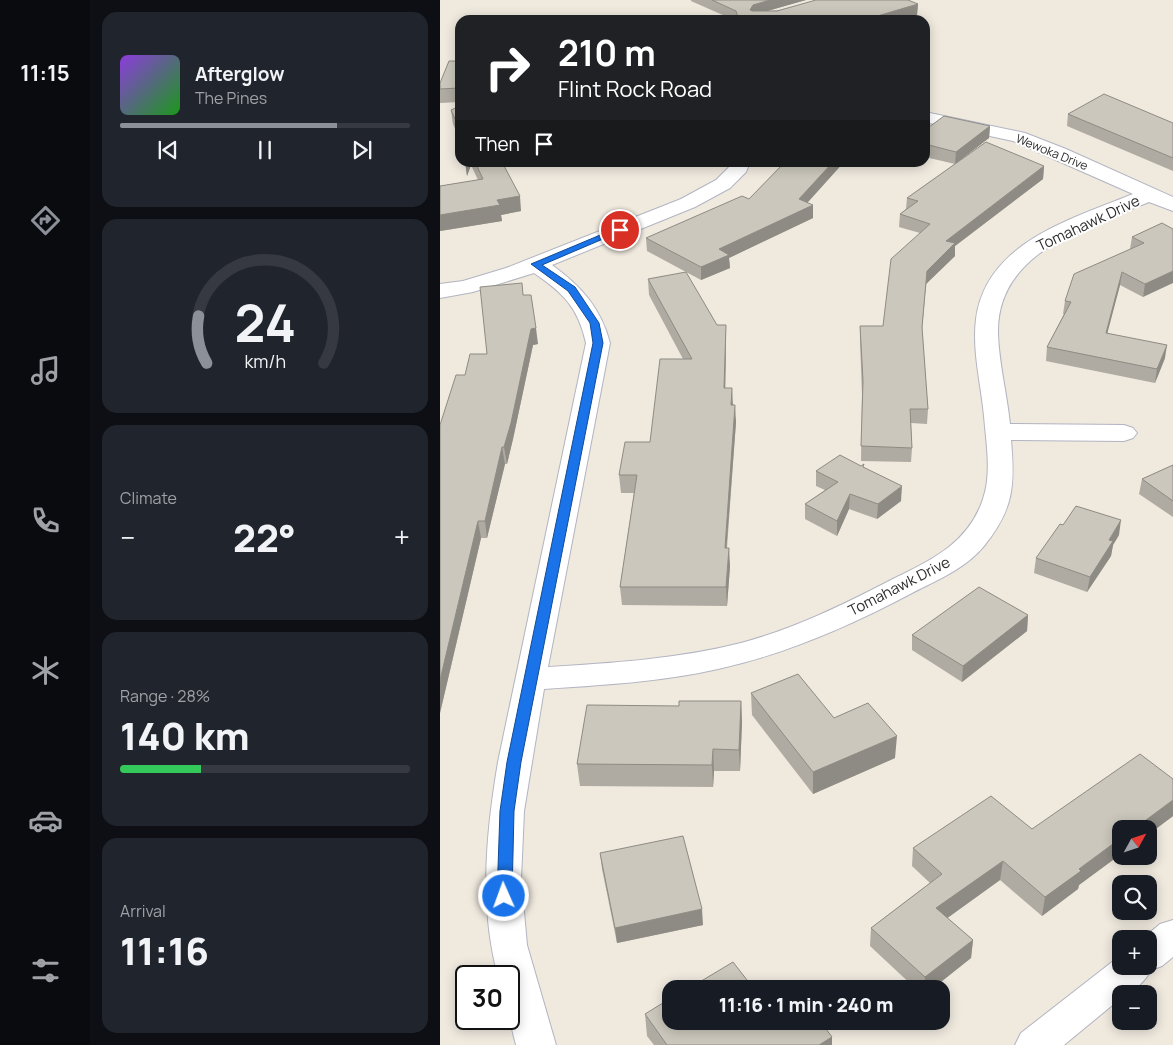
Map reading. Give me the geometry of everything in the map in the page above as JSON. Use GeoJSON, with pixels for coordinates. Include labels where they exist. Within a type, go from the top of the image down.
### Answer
{"type":"FeatureCollection","features":[{"type":"Feature","properties":{"kind":"street","name":"Wewoka Drive"},"geometry":{"type":"LineString","coordinates":[[930,118],[1018,137],[1059,153],[1162,200]]}},
{"type":"Feature","properties":{"kind":"street"},"geometry":{"type":"LineString","coordinates":[[440,291],[465,287],[514,273],[710,192],[730,178],[737,167]]}},
{"type":"Feature","properties":{"kind":"street","name":"Tomahawk Drive"},"geometry":{"type":"LineString","coordinates":[[532,678],[626,673],[718,658],[778,641],[838,618],[949,562],[968,548],[987,522],[999,492],[1001,480],[986,335],[988,305],[996,287],[1019,258],[1035,246],[1066,230],[1162,200]]}},
{"type":"Feature","properties":{"kind":"street"},"geometry":{"type":"LineString","coordinates":[[535,264],[572,289],[594,323],[598,343],[514,762],[507,811],[503,879],[508,945],[536,1045]]}},
{"type":"Feature","properties":{"kind":"street"},"geometry":{"type":"LineString","coordinates":[[997,432],[1124,433]]}},
{"type":"Feature","properties":{"kind":"street"},"geometry":{"type":"LineString","coordinates":[[1157,948],[1173,935]]}},
{"type":"Feature","properties":{"kind":"street"},"geometry":{"type":"LineString","coordinates":[[1035,1045],[1123,975]]}},
{"type":"Feature","properties":{"kind":"building"},"geometry":{"type":"Polygon","coordinates":[[[712,0],[770,0],[753,5],[750,10],[752,11],[777,11],[816,0],[908,0],[918,4],[881,15],[737,15],[736,11],[712,0]]]}},
{"type":"Feature","properties":{"kind":"building"},"geometry":{"type":"Polygon","coordinates":[[[449,61],[455,61],[455,88],[440,89],[440,83],[449,61]]]}},
{"type":"Feature","properties":{"kind":"building"},"geometry":{"type":"Polygon","coordinates":[[[1104,94],[1173,123],[1173,158],[1068,114],[1104,94]]]}},
{"type":"Feature","properties":{"kind":"building"},"geometry":{"type":"Polygon","coordinates":[[[455,108],[455,119],[451,110],[455,108]]]}},
{"type":"Feature","properties":{"kind":"building"},"geometry":{"type":"Polygon","coordinates":[[[944,116],[990,126],[956,152],[930,145],[930,126],[944,116]]]}},
{"type":"Feature","properties":{"kind":"building"},"geometry":{"type":"Polygon","coordinates":[[[986,142],[1044,166],[946,241],[955,243],[927,271],[922,327],[928,409],[910,409],[912,448],[861,446],[863,381],[860,326],[883,326],[891,259],[930,224],[900,214],[918,201],[907,198],[986,142]]]}},
{"type":"Feature","properties":{"kind":"building"},"geometry":{"type":"Polygon","coordinates":[[[477,167],[505,167],[520,196],[497,200],[500,205],[440,215],[440,186],[483,179],[477,167]]]}},
{"type":"Feature","properties":{"kind":"building"},"geometry":{"type":"Polygon","coordinates":[[[780,167],[828,167],[799,199],[813,205],[719,249],[729,255],[701,267],[646,238],[742,196],[749,199],[780,167]]]}},
{"type":"Feature","properties":{"kind":"building"},"geometry":{"type":"Polygon","coordinates":[[[1162,223],[1173,229],[1173,271],[1145,284],[1122,272],[1106,333],[1167,345],[1157,369],[1047,347],[1071,302],[1065,301],[1074,274],[1144,243],[1132,237],[1162,223]]]}},
{"type":"Feature","properties":{"kind":"building"},"geometry":{"type":"Polygon","coordinates":[[[686,272],[717,325],[726,325],[724,388],[732,388],[731,405],[735,405],[725,548],[729,548],[726,587],[620,587],[637,475],[619,475],[625,442],[650,442],[660,359],[692,359],[648,279],[686,272]]]}},
{"type":"Feature","properties":{"kind":"building"},"geometry":{"type":"Polygon","coordinates":[[[522,283],[523,295],[531,295],[536,328],[531,329],[511,423],[504,447],[502,447],[485,521],[478,521],[440,680],[440,425],[456,375],[465,375],[470,354],[487,354],[480,287],[522,283]]]}},
{"type":"Feature","properties":{"kind":"building"},"geometry":{"type":"Polygon","coordinates":[[[840,455],[861,466],[864,464],[863,467],[902,486],[878,504],[850,494],[837,521],[805,504],[838,482],[816,471],[840,455]]]}},
{"type":"Feature","properties":{"kind":"building"},"geometry":{"type":"Polygon","coordinates":[[[1173,465],[1173,501],[1142,479],[1173,465]]]}},
{"type":"Feature","properties":{"kind":"building"},"geometry":{"type":"Polygon","coordinates":[[[1076,506],[1121,520],[1109,540],[1113,541],[1090,577],[1036,558],[1060,524],[1063,525],[1076,506]]]}},
{"type":"Feature","properties":{"kind":"building"},"geometry":{"type":"Polygon","coordinates":[[[979,587],[1028,615],[963,666],[912,635],[979,587]]]}},
{"type":"Feature","properties":{"kind":"building"},"geometry":{"type":"Polygon","coordinates":[[[798,674],[834,718],[868,703],[897,736],[813,772],[751,693],[798,674]]]}},
{"type":"Feature","properties":{"kind":"building"},"geometry":{"type":"Polygon","coordinates":[[[679,701],[741,701],[739,750],[713,749],[712,765],[577,764],[587,705],[679,706],[679,701]]]}},
{"type":"Feature","properties":{"kind":"building"},"geometry":{"type":"Polygon","coordinates":[[[1140,754],[1173,779],[1173,800],[1146,820],[1112,820],[1112,845],[1079,869],[1081,871],[1045,897],[1003,861],[936,908],[973,940],[925,977],[871,928],[942,874],[913,848],[991,796],[1032,829],[1140,754]]]}},
{"type":"Feature","properties":{"kind":"building"},"geometry":{"type":"Polygon","coordinates":[[[683,836],[702,909],[615,928],[600,853],[683,836]]]}},
{"type":"Feature","properties":{"kind":"building"},"geometry":{"type":"Polygon","coordinates":[[[733,962],[747,980],[703,980],[733,962]]]}},
{"type":"Feature","properties":{"kind":"building"},"geometry":{"type":"Polygon","coordinates":[[[662,1004],[662,1030],[827,1030],[832,1037],[819,1045],[667,1045],[645,1014],[662,1004]]]}},
{"type":"Feature","properties":{"kind":"route"},"geometry":{"type":"LineString","coordinates":[[504,896],[503,879],[507,811],[514,762],[598,343],[594,323],[572,289],[535,264],[620,230]]}}]}
